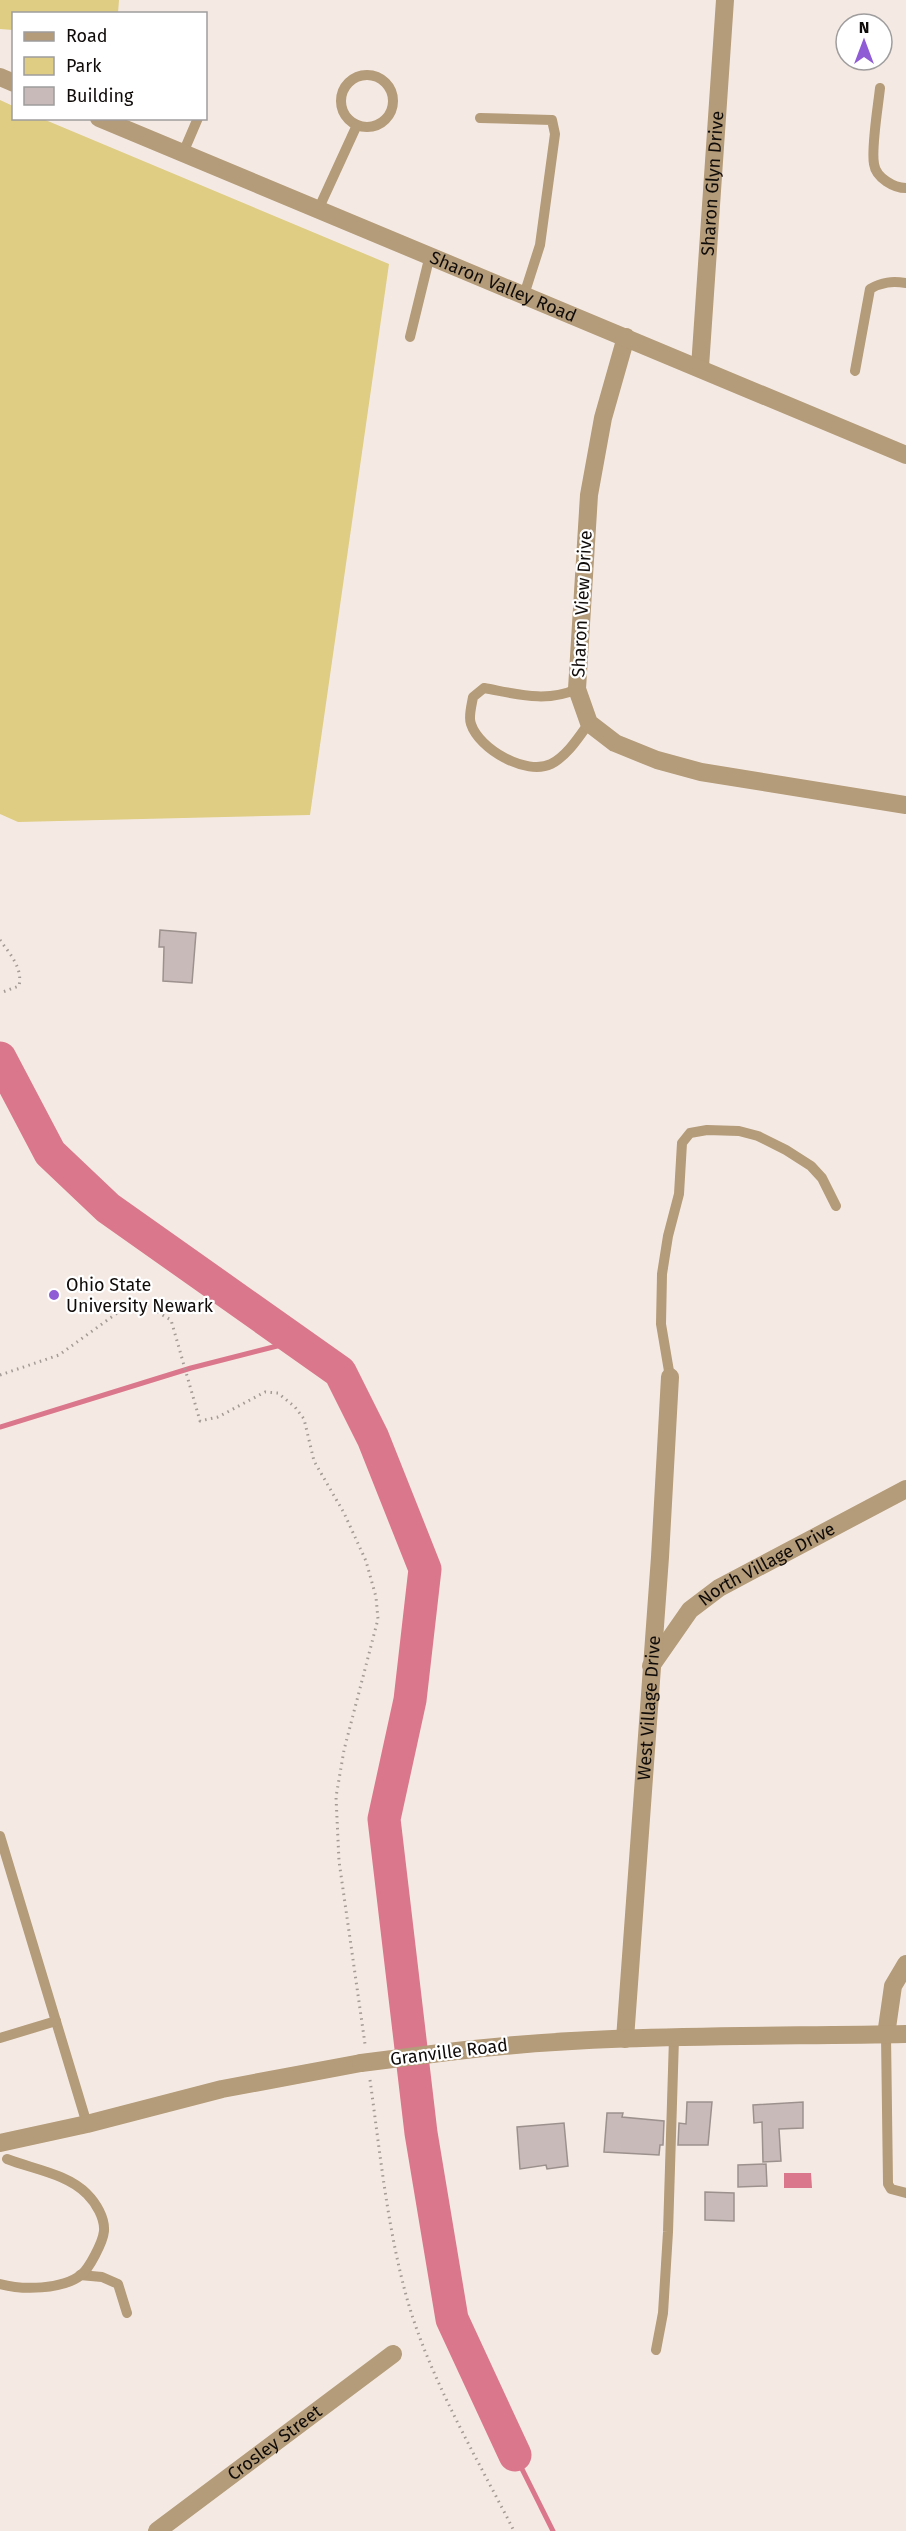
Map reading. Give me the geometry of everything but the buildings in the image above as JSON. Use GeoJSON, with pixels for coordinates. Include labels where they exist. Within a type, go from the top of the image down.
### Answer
{"type":"FeatureCollection","features":[{"type":"Feature","properties":{"kind":"street","name":"Sharon Glyn Drive"},"geometry":{"type":"LineString","coordinates":[[700,367],[725,0]]}},
{"type":"Feature","properties":{"kind":"street","name":"Sharon Valley Road"},"geometry":{"type":"LineString","coordinates":[[104,120],[700,367],[906,455]]}},
{"type":"Feature","properties":{"kind":"street","name":"Sharon View Drive"},"geometry":{"type":"LineString","coordinates":[[589,723],[578,689],[589,495],[603,418],[626,337]]}},
{"type":"Feature","properties":{"kind":"street"},"geometry":{"type":"LineString","coordinates":[[589,723],[615,743],[657,760],[701,772],[906,805]]}},
{"type":"Feature","properties":{"kind":"street","name":"West Village Drive"},"geometry":{"type":"LineString","coordinates":[[625,2038],[660,1557],[670,1377]]}},
{"type":"Feature","properties":{"kind":"street","name":"North Village Drive"},"geometry":{"type":"LineString","coordinates":[[651,1666],[690,1610],[719,1588],[906,1489]]}},
{"type":"Feature","properties":{"kind":"street"},"geometry":{"type":"LineString","coordinates":[[886,2035],[893,1986],[906,1964]]}},
{"type":"Feature","properties":{"kind":"street","name":"Granville Road"},"geometry":{"type":"LineString","coordinates":[[3,2153],[87,2124],[222,2089],[448,2052],[506,2045],[625,2038],[906,2034]]}},
{"type":"Feature","properties":{"kind":"street","name":"Crosley Street"},"geometry":{"type":"LineString","coordinates":[[157,2531],[393,2354]]}},
{"type":"Feature","properties":{"kind":"lane"},"geometry":{"type":"LineString","coordinates":[[358,76],[378,77],[387,83],[392,92],[394,102],[391,112],[386,120],[377,125],[367,127],[357,125],[348,119],[342,110],[343,90],[358,76]]}},
{"type":"Feature","properties":{"kind":"lane"},"geometry":{"type":"LineString","coordinates":[[880,88],[874,166],[882,179],[898,188],[906,188]]}},
{"type":"Feature","properties":{"kind":"lane"},"geometry":{"type":"LineString","coordinates":[[480,117],[552,120],[555,134],[540,245],[524,295]]}},
{"type":"Feature","properties":{"kind":"lane"},"geometry":{"type":"LineString","coordinates":[[183,153],[197,120]]}},
{"type":"Feature","properties":{"kind":"lane"},"geometry":{"type":"LineString","coordinates":[[318,210],[357,125]]}},
{"type":"Feature","properties":{"kind":"lane"},"geometry":{"type":"LineString","coordinates":[[410,337],[430,255]]}},
{"type":"Feature","properties":{"kind":"lane"},"geometry":{"type":"LineString","coordinates":[[855,371],[870,289],[892,281],[906,283]]}},
{"type":"Feature","properties":{"kind":"lane"},"geometry":{"type":"LineString","coordinates":[[578,689],[561,696],[535,697],[484,688],[473,697],[470,723],[482,742],[525,768],[550,764],[572,746],[589,723]]}},
{"type":"Feature","properties":{"kind":"lane"},"geometry":{"type":"LineString","coordinates":[[670,1377],[660,1324],[662,1274],[678,1194],[682,1143],[690,1133],[707,1130],[739,1131],[758,1136],[786,1150],[810,1166],[822,1178],[837,1206]]}},
{"type":"Feature","properties":{"kind":"lane"},"geometry":{"type":"LineString","coordinates":[[0,1836],[87,2124]]}},
{"type":"Feature","properties":{"kind":"lane"},"geometry":{"type":"LineString","coordinates":[[0,2038],[56,2021]]}},
{"type":"Feature","properties":{"kind":"lane"},"geometry":{"type":"LineString","coordinates":[[886,2035],[888,2184],[891,2189],[906,2193]]}},
{"type":"Feature","properties":{"kind":"lane"},"geometry":{"type":"LineString","coordinates":[[656,2350],[663,2313],[668,2232],[674,2038]]}},
{"type":"Feature","properties":{"kind":"lane"},"geometry":{"type":"LineString","coordinates":[[3,2153],[73,2182],[88,2194],[101,2213],[104,2231],[94,2258],[80,2276]]}},
{"type":"Feature","properties":{"kind":"lane"},"geometry":{"type":"LineString","coordinates":[[0,2284],[18,2289],[42,2288],[80,2276],[102,2277],[118,2284],[127,2313]]}},
{"type":"Feature","properties":{"kind":"path"},"geometry":{"type":"LineString","coordinates":[[0,940],[15,961],[21,976],[19,986],[0,993]]}},
{"type":"Feature","properties":{"kind":"path"},"geometry":{"type":"LineString","coordinates":[[0,1375],[59,1355],[131,1303],[142,1303],[171,1320],[200,1421],[218,1417],[265,1392],[278,1393],[304,1419],[314,1461],[344,1513],[366,1561],[376,1597],[378,1619],[344,1750],[336,1797],[339,1861],[365,2065],[393,2237],[406,2296],[422,2342],[514,2531]]}},
{"type":"Feature","properties":{"kind":"green space"},"geometry":{"type":"Polygon","coordinates":[[[0,0],[119,0],[118,12],[12,12],[12,30],[0,29],[0,0]]]}},
{"type":"Feature","properties":{"kind":"green space"},"geometry":{"type":"Polygon","coordinates":[[[0,100],[12,106],[12,120],[45,120],[389,264],[310,815],[18,822],[0,814],[0,100]]]}},
{"type":"Feature","properties":{"kind":"shaded area"},"geometry":{"type":"Polygon","coordinates":[[[784,2173],[811,2173],[812,2188],[784,2188],[784,2173]]]}},
{"type":"Feature","properties":{"kind":"waterway"},"geometry":{"type":"LineString","coordinates":[[0,1058],[50,1153],[108,1208],[340,1372],[373,1438],[425,1569],[410,1700],[384,1819],[421,2133],[452,2319],[515,2455]]}},
{"type":"Feature","properties":{"kind":"waterway"},"geometry":{"type":"LineString","coordinates":[[0,1427],[191,1368],[297,1341]]}},
{"type":"Feature","properties":{"kind":"waterway"},"geometry":{"type":"LineString","coordinates":[[515,2455],[553,2531]]}},
{"type":"Feature","properties":{"kind":"place","name":"Ohio State University Newark"},"geometry":{"type":"Point","coordinates":[54,1295]}}]}
